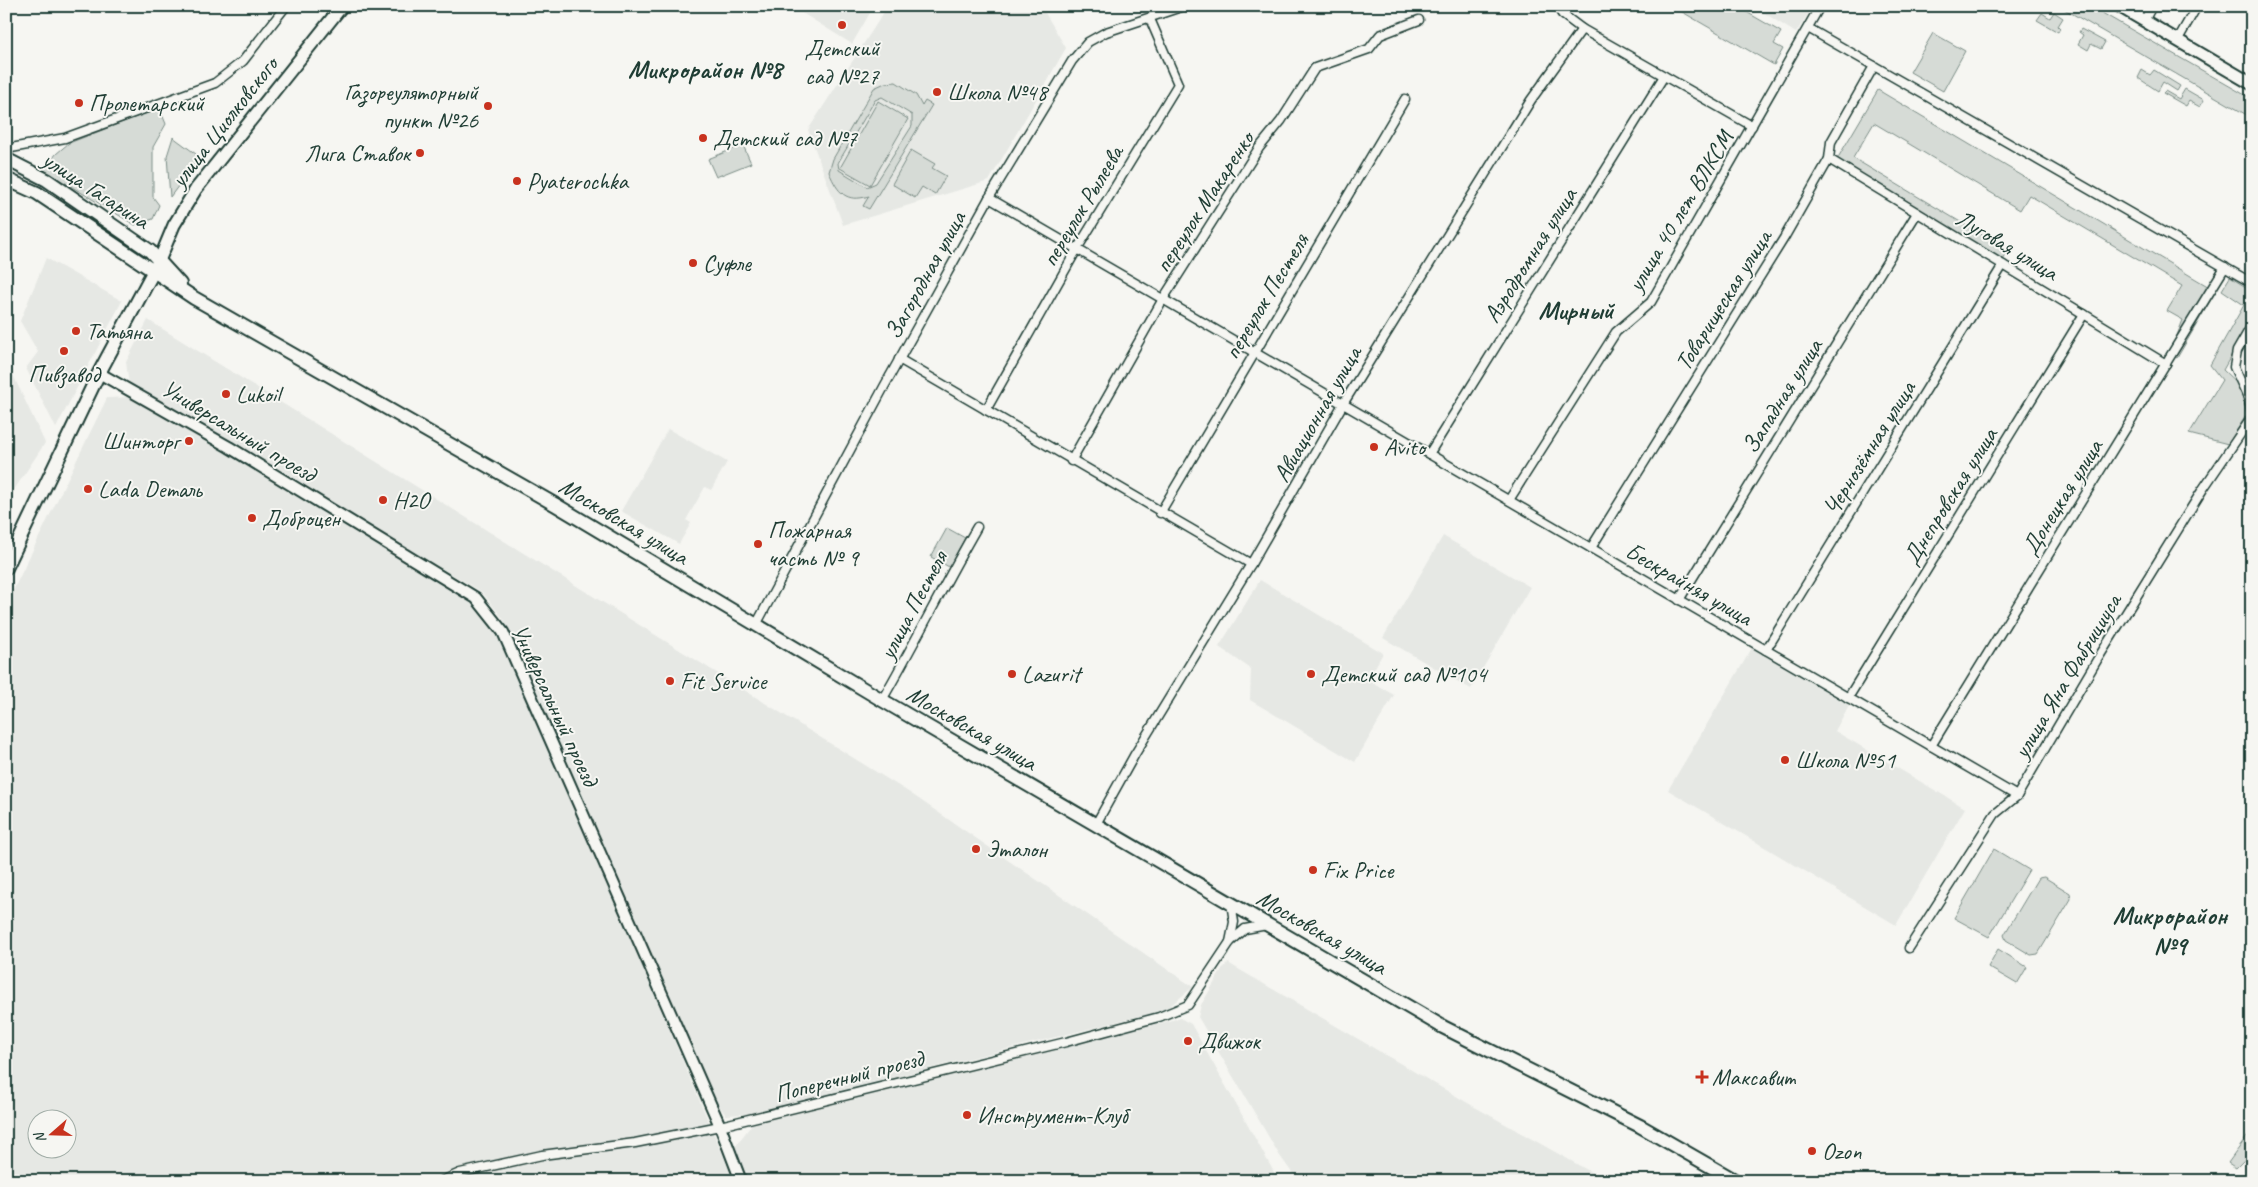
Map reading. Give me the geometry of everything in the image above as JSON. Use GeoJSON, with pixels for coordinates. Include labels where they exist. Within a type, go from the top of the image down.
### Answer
{"type":"FeatureCollection","features":[{"type":"Feature","properties":{"kind":"main road","name":"улица Циолковского"},"geometry":{"type":"LineString","coordinates":[[156,266],[174,225],[196,189],[342,6]]}},
{"type":"Feature","properties":{"kind":"main road"},"geometry":{"type":"LineString","coordinates":[[2119,6],[2252,84]]}},
{"type":"Feature","properties":{"kind":"main road","name":"улица Гагарина"},"geometry":{"type":"LineString","coordinates":[[6,159],[47,180],[150,251],[156,266]]}},
{"type":"Feature","properties":{"kind":"main road","name":"улица Гагарина"},"geometry":{"type":"LineString","coordinates":[[6,179],[37,193],[156,266]]}},
{"type":"Feature","properties":{"kind":"main road","name":"Московская улица"},"geometry":{"type":"LineString","coordinates":[[156,266],[194,298],[556,505],[882,700],[1458,1035],[1640,1126],[1736,1181]]}},
{"type":"Feature","properties":{"kind":"main road"},"geometry":{"type":"LineString","coordinates":[[6,568],[99,373],[156,266]]}},
{"type":"Feature","properties":{"kind":"street"},"geometry":{"type":"LineString","coordinates":[[6,149],[65,138],[215,83],[243,61],[286,6]]}},
{"type":"Feature","properties":{"kind":"street","name":"Загородная улица"},"geometry":{"type":"LineString","coordinates":[[756,625],[899,359],[989,198],[1072,60],[1088,42],[1106,32],[1150,19],[1184,6]]}},
{"type":"Feature","properties":{"kind":"street"},"geometry":{"type":"LineString","coordinates":[[1557,6],[1562,14],[1582,29],[1752,126]]}},
{"type":"Feature","properties":{"kind":"street","name":"улица 40 лет ВЛКСМ"},"geometry":{"type":"LineString","coordinates":[[1509,500],[1616,332],[1651,302],[1820,6]]}},
{"type":"Feature","properties":{"kind":"street"},"geometry":{"type":"LineString","coordinates":[[2144,21],[2152,6]]}},
{"type":"Feature","properties":{"kind":"street"},"geometry":{"type":"LineString","coordinates":[[2176,41],[2197,6]]}},
{"type":"Feature","properties":{"kind":"street","name":"переулок Рылеева"},"geometry":{"type":"LineString","coordinates":[[986,410],[1077,249],[1178,84],[1150,19]]}},
{"type":"Feature","properties":{"kind":"street","name":"переулок Макаренко"},"geometry":{"type":"LineString","coordinates":[[1071,461],[1163,299],[1259,148],[1281,121],[1315,68],[1369,49],[1380,35],[1419,20]]}},
{"type":"Feature","properties":{"kind":"street"},"geometry":{"type":"LineString","coordinates":[[1808,28],[2252,283]]}},
{"type":"Feature","properties":{"kind":"street","name":"Авиационная улица"},"geometry":{"type":"LineString","coordinates":[[1096,824],[1135,754],[1251,564],[1343,404],[1531,100],[1582,29]]}},
{"type":"Feature","properties":{"kind":"street","name":"Товарищеская улица"},"geometry":{"type":"LineString","coordinates":[[1591,548],[1784,238],[1829,159],[1831,142],[1874,66]]}},
{"type":"Feature","properties":{"kind":"street","name":"Аэродромная улица"},"geometry":{"type":"LineString","coordinates":[[1429,454],[1664,76]]}},
{"type":"Feature","properties":{"kind":"street","name":"переулок Пестеля"},"geometry":{"type":"LineString","coordinates":[[1160,512],[1405,98]]}},
{"type":"Feature","properties":{"kind":"street","name":"Луговая улица"},"geometry":{"type":"LineString","coordinates":[[1829,159],[2166,364]]}},
{"type":"Feature","properties":{"kind":"street","name":"Бескрайняя улица"},"geometry":{"type":"LineString","coordinates":[[989,198],[2017,796]]}},
{"type":"Feature","properties":{"kind":"street","name":"Западная улица"},"geometry":{"type":"LineString","coordinates":[[1679,600],[1917,213]]}},
{"type":"Feature","properties":{"kind":"street","name":"Чернозёмная улица"},"geometry":{"type":"LineString","coordinates":[[1766,650],[2003,265]]}},
{"type":"Feature","properties":{"kind":"street","name":"Донецкая улица"},"geometry":{"type":"LineString","coordinates":[[1931,746],[2225,267]]}},
{"type":"Feature","properties":{"kind":"street","name":"Днепровская улица"},"geometry":{"type":"LineString","coordinates":[[1848,698],[2084,314]]}},
{"type":"Feature","properties":{"kind":"street"},"geometry":{"type":"LineString","coordinates":[[2252,325],[2237,351],[2234,367],[2247,395],[2252,412]]}},
{"type":"Feature","properties":{"kind":"street"},"geometry":{"type":"LineString","coordinates":[[899,359],[1071,461],[1251,564]]}},
{"type":"Feature","properties":{"kind":"street","name":"Универсальный проезд"},"geometry":{"type":"LineString","coordinates":[[99,373],[230,448],[476,598],[503,632],[720,1126],[740,1181]]}},
{"type":"Feature","properties":{"kind":"street","name":"улица Яна Фабрициуса"},"geometry":{"type":"LineString","coordinates":[[1909,948],[1995,814],[2017,796],[2097,660],[2203,489],[2252,417]]}},
{"type":"Feature","properties":{"kind":"street","name":"улица Пестеля"},"geometry":{"type":"LineString","coordinates":[[882,700],[939,593],[977,527]]}},
{"type":"Feature","properties":{"kind":"street","name":"Поперечный проезд"},"geometry":{"type":"LineString","coordinates":[[1230,942],[1234,922],[1231,903]]}},
{"type":"Feature","properties":{"kind":"street","name":"Поперечный проезд"},"geometry":{"type":"LineString","coordinates":[[442,1181],[460,1173],[542,1155],[635,1143],[720,1126],[1160,1017],[1188,1005],[1230,942],[1245,929],[1268,924]]}},
{"type":"Feature","properties":{"kind":"shaded area","name":"Детский сад №27"},"geometry":{"type":"Polygon","coordinates":[[[791,6],[874,6],[852,44],[791,6]]]}},
{"type":"Feature","properties":{"kind":"shaded area","name":"Школа №48"},"geometry":{"type":"Polygon","coordinates":[[[888,6],[1041,6],[1066,48],[989,181],[843,225],[808,130],[888,6]]]}},
{"type":"Feature","properties":{"kind":"shaded area"},"geometry":{"type":"Polygon","coordinates":[[[1672,6],[1736,6],[1781,32],[1774,44],[1783,49],[1774,65],[1672,6]]]}},
{"type":"Feature","properties":{"kind":"shaded area"},"geometry":{"type":"Polygon","coordinates":[[[1753,6],[1813,6],[1796,33],[1753,6]]]}},
{"type":"Feature","properties":{"kind":"shaded area"},"geometry":{"type":"Polygon","coordinates":[[[2059,6],[2090,6],[2252,99],[2252,118],[2059,6]]]}},
{"type":"Feature","properties":{"kind":"shaded area"},"geometry":{"type":"Polygon","coordinates":[[[2054,12],[2063,18],[2058,26],[2060,28],[2058,32],[2037,20],[2042,13],[2050,18],[2054,12]]]}},
{"type":"Feature","properties":{"kind":"shaded area"},"geometry":{"type":"Polygon","coordinates":[[[2081,29],[2105,42],[2101,49],[2091,44],[2088,50],[2078,44],[2083,35],[2079,32],[2081,29]]]}},
{"type":"Feature","properties":{"kind":"shaded area"},"geometry":{"type":"Polygon","coordinates":[[[1933,33],[1965,51],[1943,91],[1910,72],[1933,33]]]}},
{"type":"Feature","properties":{"kind":"shaded area"},"geometry":{"type":"Polygon","coordinates":[[[2142,70],[2150,75],[2154,70],[2180,86],[2177,91],[2163,82],[2158,91],[2138,78],[2142,70]]]}},
{"type":"Feature","properties":{"kind":"shaded area"},"geometry":{"type":"Polygon","coordinates":[[[896,82],[916,95],[922,106],[925,101],[932,105],[869,209],[863,206],[869,196],[854,198],[844,194],[836,186],[829,172],[833,159],[874,88],[885,83],[896,82]],[[882,97],[875,100],[838,163],[839,170],[867,187],[876,183],[912,126],[912,115],[882,97]]]}},
{"type":"Feature","properties":{"kind":"shaded area"},"geometry":{"type":"Polygon","coordinates":[[[2185,89],[2204,100],[2200,107],[2189,101],[2186,106],[2163,93],[2165,91],[2179,99],[2185,89]]]}},
{"type":"Feature","properties":{"kind":"shaded area"},"geometry":{"type":"Polygon","coordinates":[[[1878,90],[2216,291],[2177,358],[2170,353],[2183,320],[2167,311],[2182,286],[2029,195],[2020,210],[1874,123],[1853,158],[2009,251],[2003,260],[1836,161],[1878,90]]]}},
{"type":"Feature","properties":{"kind":"shaded area"},"geometry":{"type":"Polygon","coordinates":[[[878,101],[908,119],[870,185],[840,168],[878,101]]]}},
{"type":"Feature","properties":{"kind":"shaded area"},"geometry":{"type":"Polygon","coordinates":[[[154,110],[161,112],[166,124],[153,147],[153,197],[159,205],[153,219],[135,225],[44,170],[56,154],[69,143],[154,110]]]}},
{"type":"Feature","properties":{"kind":"shaded area"},"geometry":{"type":"Polygon","coordinates":[[[173,137],[200,157],[170,197],[167,156],[173,137]]]}},
{"type":"Feature","properties":{"kind":"shaded area"},"geometry":{"type":"Polygon","coordinates":[[[743,145],[751,163],[716,177],[708,159],[743,145]]]}},
{"type":"Feature","properties":{"kind":"shaded area"},"geometry":{"type":"Polygon","coordinates":[[[911,150],[935,164],[932,168],[946,176],[935,195],[922,187],[915,198],[892,184],[911,150]]]}},
{"type":"Feature","properties":{"kind":"shaded area"},"geometry":{"type":"Polygon","coordinates":[[[46,258],[122,301],[56,428],[26,368],[38,352],[20,321],[46,258]]]}},
{"type":"Feature","properties":{"kind":"shaded area"},"geometry":{"type":"Polygon","coordinates":[[[2230,277],[2252,291],[2252,319],[2223,370],[2241,387],[2247,414],[2228,444],[2189,434],[2222,380],[2210,365],[2244,305],[2222,290],[2230,277]]]}},
{"type":"Feature","properties":{"kind":"shaded area"},"geometry":{"type":"Polygon","coordinates":[[[148,320],[910,793],[1193,987],[1165,1010],[747,1114],[726,1115],[713,1098],[504,620],[482,592],[129,385],[126,362],[148,320]]]}},
{"type":"Feature","properties":{"kind":"shaded area"},"geometry":{"type":"Polygon","coordinates":[[[6,360],[45,443],[6,502],[6,360]]]}},
{"type":"Feature","properties":{"kind":"shaded area"},"geometry":{"type":"Polygon","coordinates":[[[133,397],[457,588],[501,635],[734,1181],[6,1181],[6,605],[107,398],[133,397]]]}},
{"type":"Feature","properties":{"kind":"shaded area"},"geometry":{"type":"Polygon","coordinates":[[[668,429],[727,462],[711,490],[705,487],[686,520],[691,523],[679,544],[621,511],[668,429]]]}},
{"type":"Feature","properties":{"kind":"shaded area"},"geometry":{"type":"Polygon","coordinates":[[[947,528],[965,538],[949,567],[931,557],[947,528]]]}},
{"type":"Feature","properties":{"kind":"shaded area"},"geometry":{"type":"Polygon","coordinates":[[[1443,536],[1530,587],[1471,689],[1383,638],[1443,536]]]}},
{"type":"Feature","properties":{"kind":"shaded area","name":"Детский сад №104"},"geometry":{"type":"Polygon","coordinates":[[[1260,580],[1383,653],[1368,680],[1394,695],[1355,762],[1250,700],[1251,669],[1219,647],[1260,580]]]}},
{"type":"Feature","properties":{"kind":"shaded area","name":"Школа №51"},"geometry":{"type":"Polygon","coordinates":[[[1752,648],[1849,705],[1835,731],[1965,808],[1896,925],[1668,790],[1752,648]]]}},
{"type":"Feature","properties":{"kind":"shaded area"},"geometry":{"type":"Polygon","coordinates":[[[1994,849],[2029,870],[1989,937],[1954,918],[1994,849]]]}},
{"type":"Feature","properties":{"kind":"shaded area"},"geometry":{"type":"Polygon","coordinates":[[[2044,877],[2070,893],[2071,899],[2038,954],[2031,955],[2006,940],[2004,935],[2038,878],[2044,877]]]}},
{"type":"Feature","properties":{"kind":"shaded area"},"geometry":{"type":"Polygon","coordinates":[[[1998,949],[2027,967],[2017,984],[1988,967],[1998,949]]]}},
{"type":"Feature","properties":{"kind":"shaded area"},"geometry":{"type":"Polygon","coordinates":[[[1228,963],[1473,1106],[1607,1181],[1298,1181],[1280,1156],[1198,1017],[1201,1005],[1223,968],[1228,963]]]}},
{"type":"Feature","properties":{"kind":"shaded area"},"geometry":{"type":"Polygon","coordinates":[[[1180,1018],[1191,1024],[1279,1181],[749,1181],[735,1147],[752,1124],[1180,1018]]]}},
{"type":"Feature","properties":{"kind":"shaded area"},"geometry":{"type":"Polygon","coordinates":[[[2252,1130],[2252,1152],[2236,1168],[2228,1163],[2252,1130]]]}},
{"type":"Feature","properties":{"kind":"place","name":"Детский сад №27"},"geometry":{"type":"Point","coordinates":[842,25]}},
{"type":"Feature","properties":{"kind":"place","name":"Школа №48"},"geometry":{"type":"Point","coordinates":[937,92]}},
{"type":"Feature","properties":{"kind":"place","name":"Пролетарский"},"geometry":{"type":"Point","coordinates":[79,103]}},
{"type":"Feature","properties":{"kind":"place","name":"Газореуляторный пункт №26"},"geometry":{"type":"Point","coordinates":[488,106]}},
{"type":"Feature","properties":{"kind":"place","name":"Детский сад №7"},"geometry":{"type":"Point","coordinates":[703,138]}},
{"type":"Feature","properties":{"kind":"place","name":"Лига Ставок"},"geometry":{"type":"Point","coordinates":[420,153]}},
{"type":"Feature","properties":{"kind":"place","name":"Pyaterochka"},"geometry":{"type":"Point","coordinates":[517,181]}},
{"type":"Feature","properties":{"kind":"place","name":"Суфле"},"geometry":{"type":"Point","coordinates":[693,263]}},
{"type":"Feature","properties":{"kind":"place","name":"Татьяна"},"geometry":{"type":"Point","coordinates":[76,331]}},
{"type":"Feature","properties":{"kind":"place","name":"Пивзавод"},"geometry":{"type":"Point","coordinates":[64,351]}},
{"type":"Feature","properties":{"kind":"place","name":"Lukoil"},"geometry":{"type":"Point","coordinates":[226,394]}},
{"type":"Feature","properties":{"kind":"place","name":"Шинторг"},"geometry":{"type":"Point","coordinates":[189,441]}},
{"type":"Feature","properties":{"kind":"place","name":"Avito"},"geometry":{"type":"Point","coordinates":[1374,447]}},
{"type":"Feature","properties":{"kind":"place","name":"Lada Dеталь"},"geometry":{"type":"Point","coordinates":[88,489]}},
{"type":"Feature","properties":{"kind":"place","name":"Н2О"},"geometry":{"type":"Point","coordinates":[383,500]}},
{"type":"Feature","properties":{"kind":"place","name":"Доброцен"},"geometry":{"type":"Point","coordinates":[252,518]}},
{"type":"Feature","properties":{"kind":"place","name":"Пожарная часть № 9"},"geometry":{"type":"Point","coordinates":[758,544]}},
{"type":"Feature","properties":{"kind":"place","name":"Lazurit"},"geometry":{"type":"Point","coordinates":[1012,674]}},
{"type":"Feature","properties":{"kind":"place","name":"Детский сад №104"},"geometry":{"type":"Point","coordinates":[1311,674]}},
{"type":"Feature","properties":{"kind":"place","name":"Fit Service"},"geometry":{"type":"Point","coordinates":[670,681]}},
{"type":"Feature","properties":{"kind":"place","name":"Школа №51"},"geometry":{"type":"Point","coordinates":[1785,760]}},
{"type":"Feature","properties":{"kind":"place","name":"Эталон"},"geometry":{"type":"Point","coordinates":[976,849]}},
{"type":"Feature","properties":{"kind":"place","name":"Fix Price"},"geometry":{"type":"Point","coordinates":[1313,870]}},
{"type":"Feature","properties":{"kind":"place","name":"Движок"},"geometry":{"type":"Point","coordinates":[1188,1041]}},
{"type":"Feature","properties":{"kind":"place","name":"Максавит"},"geometry":{"type":"Point","coordinates":[1702,1077]}},
{"type":"Feature","properties":{"kind":"place","name":"Инструмент-Клуб"},"geometry":{"type":"Point","coordinates":[967,1115]}},
{"type":"Feature","properties":{"kind":"place","name":"Ozon"},"geometry":{"type":"Point","coordinates":[1812,1151]}},
{"type":"Feature","properties":{"kind":"district","name":"Микрорайон №8"},"geometry":{"type":"Point","coordinates":[705,69]}},
{"type":"Feature","properties":{"kind":"district","name":"Мирный"},"geometry":{"type":"Point","coordinates":[1576,310]}},
{"type":"Feature","properties":{"kind":"district","name":"Микрорайон №9"},"geometry":{"type":"Point","coordinates":[2170,930]}}]}
